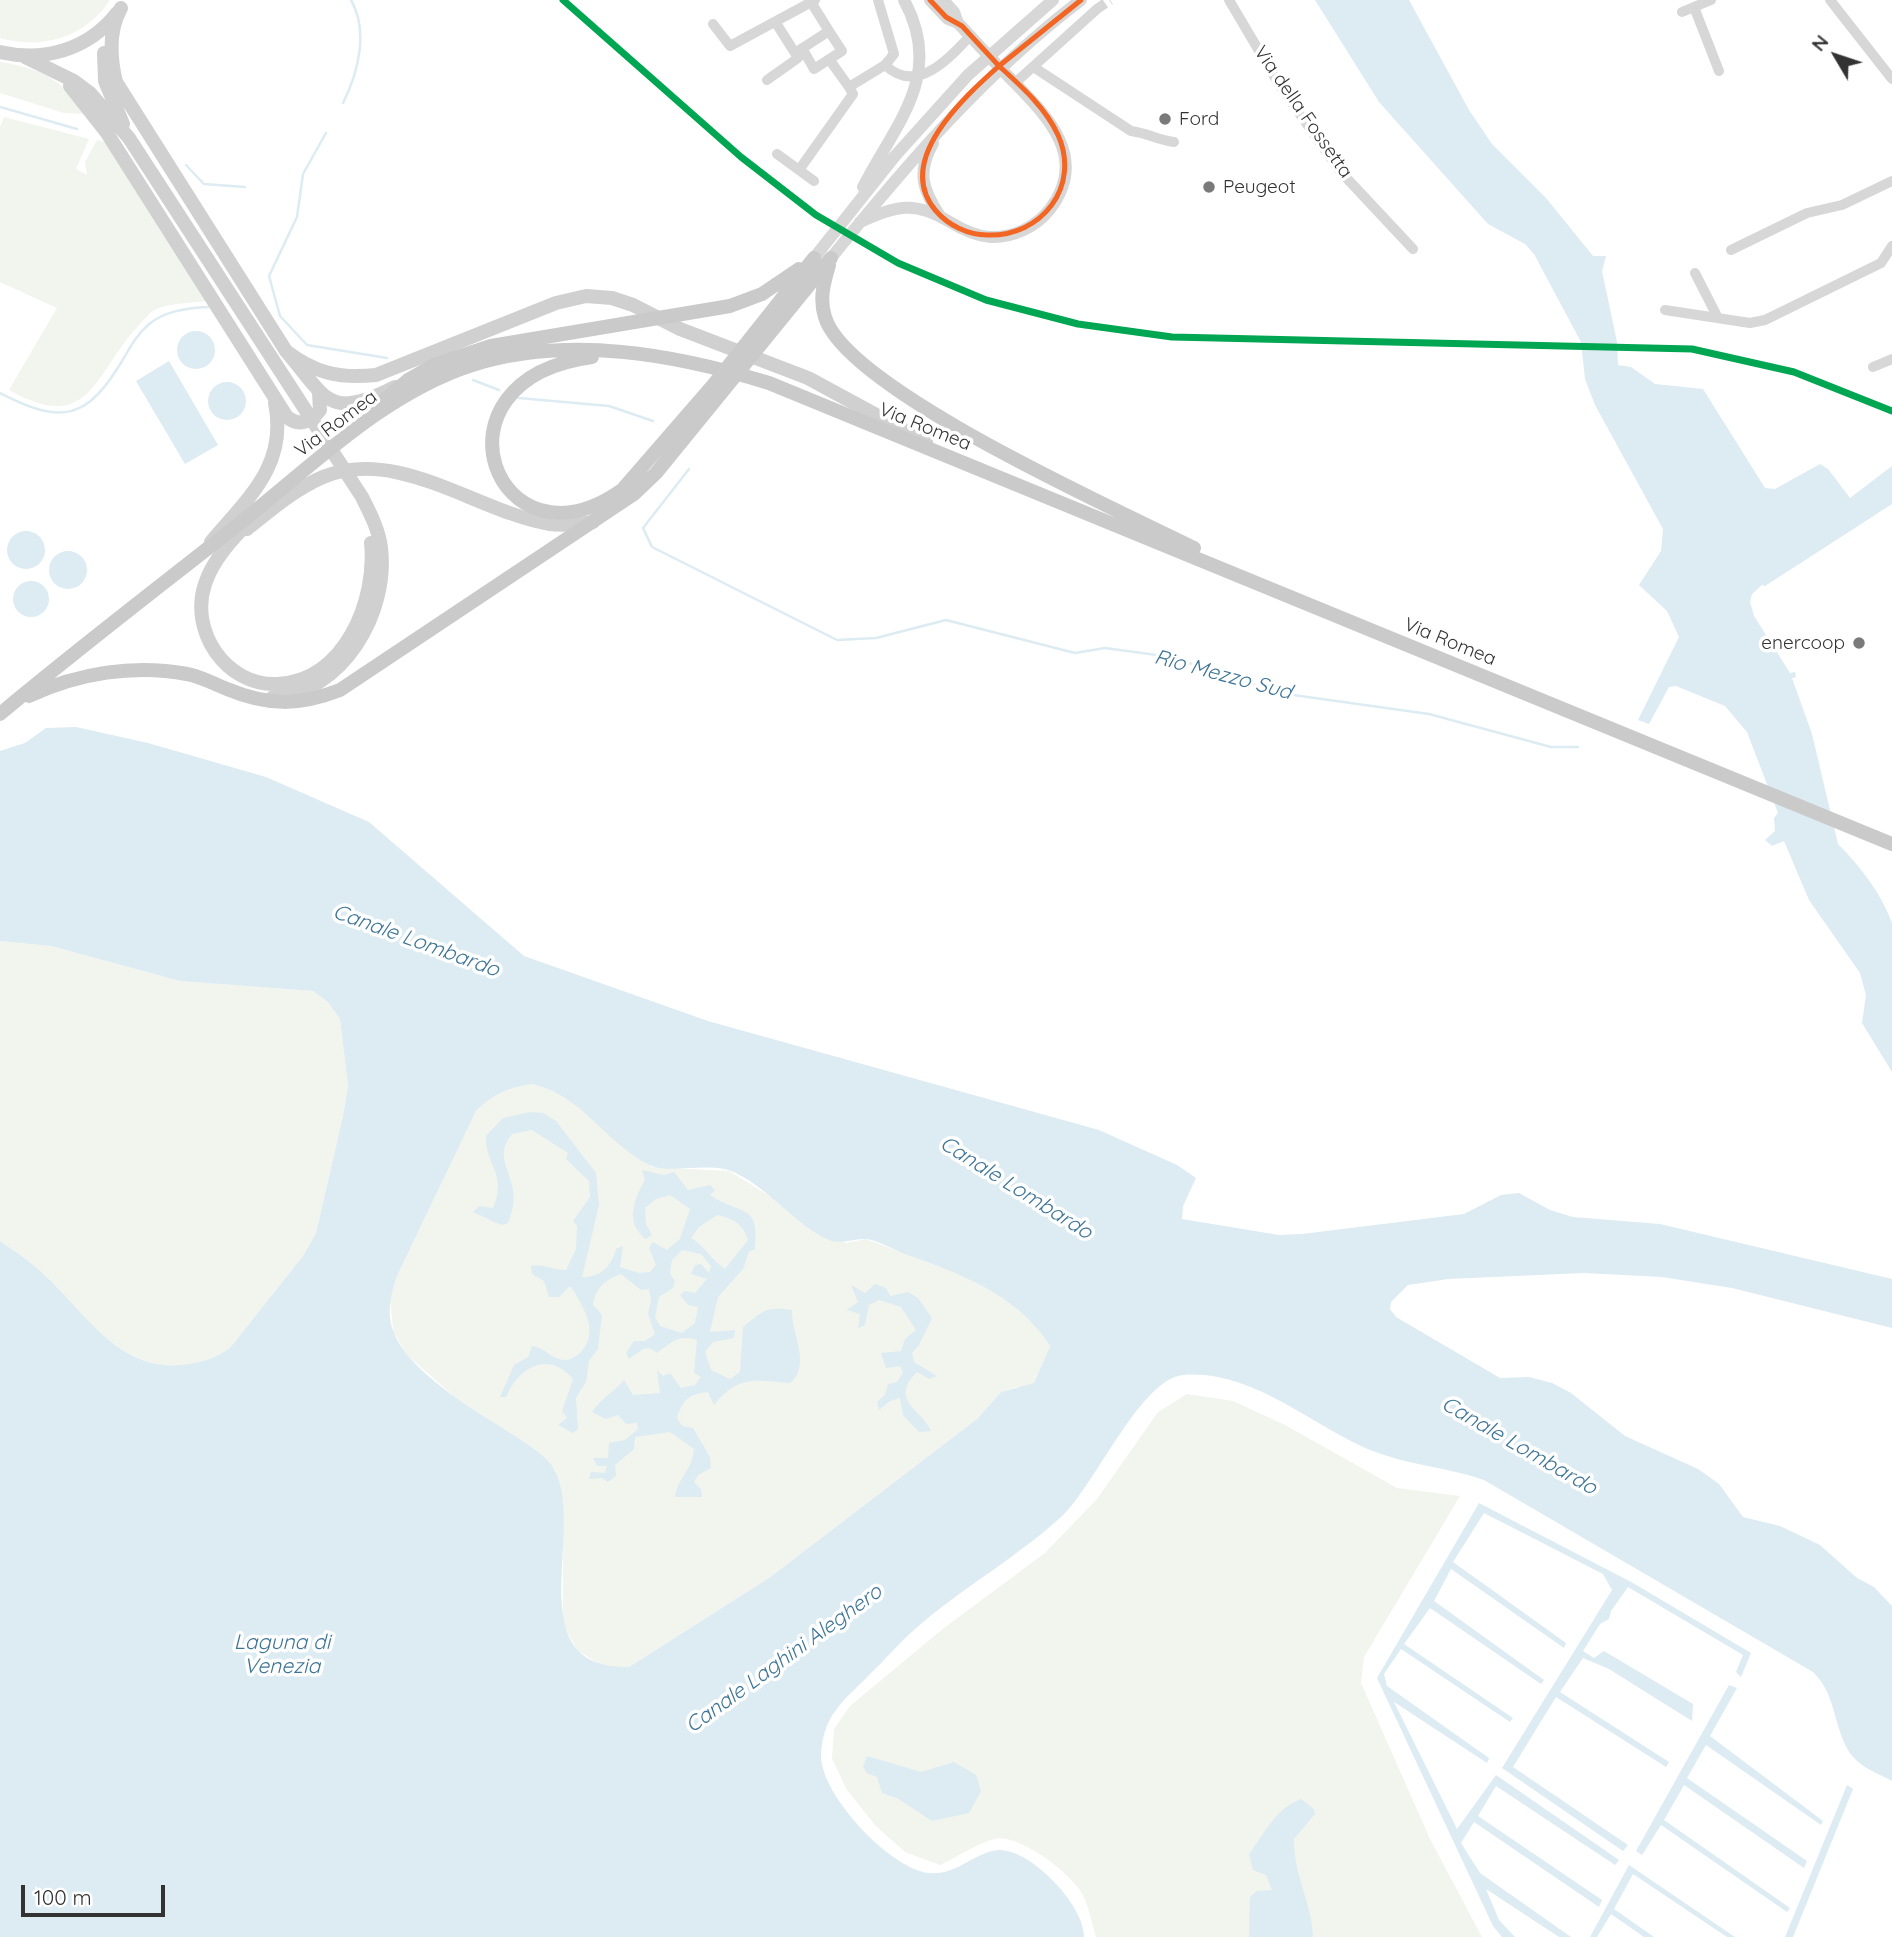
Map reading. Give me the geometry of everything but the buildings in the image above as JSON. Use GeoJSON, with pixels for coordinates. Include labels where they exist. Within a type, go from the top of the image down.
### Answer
{"type":"FeatureCollection","features":[{"type":"Feature","properties":{"kind":"main road"},"geometry":{"type":"LineString","coordinates":[[25,57],[72,49],[93,37],[118,12]]}},
{"type":"Feature","properties":{"kind":"main road"},"geometry":{"type":"LineString","coordinates":[[118,12],[105,44],[105,81],[129,138]]}},
{"type":"Feature","properties":{"kind":"main road"},"geometry":{"type":"LineString","coordinates":[[118,12],[110,57],[116,82],[286,351],[319,393],[342,403],[357,404],[434,365],[491,346],[683,316],[730,306],[762,294],[814,258]]}},
{"type":"Feature","properties":{"kind":"main road"},"geometry":{"type":"LineString","coordinates":[[1,52],[25,57],[90,93],[129,138],[367,507],[381,546],[382,576],[378,599],[366,629],[339,666],[305,691],[283,697],[248,697]]}},
{"type":"Feature","properties":{"kind":"main road"},"geometry":{"type":"LineString","coordinates":[[55,72],[92,111],[107,133],[265,379],[274,398],[290,419],[302,423],[320,410],[319,393]]}},
{"type":"Feature","properties":{"kind":"main road"},"geometry":{"type":"LineString","coordinates":[[752,346],[814,258]]}},
{"type":"Feature","properties":{"kind":"main road"},"geometry":{"type":"LineString","coordinates":[[5,710],[61,683],[136,669],[189,674],[269,703],[295,704],[340,690],[634,494],[656,473],[752,346],[831,258]]}},
{"type":"Feature","properties":{"kind":"main road"},"geometry":{"type":"LineString","coordinates":[[831,258],[823,288],[825,319],[838,340],[859,363],[942,419],[1250,580]]}},
{"type":"Feature","properties":{"kind":"main road"},"geometry":{"type":"LineString","coordinates":[[286,351],[307,366],[327,375],[351,378],[376,375],[556,303],[586,296],[612,298],[725,347],[808,378],[967,465]]}},
{"type":"Feature","properties":{"kind":"main road","name":"Via Romea"},"geometry":{"type":"LineString","coordinates":[[5,710],[343,441],[415,391],[472,365],[540,351],[634,354],[706,364],[769,383],[1892,844]]}},
{"type":"Feature","properties":{"kind":"main road"},"geometry":{"type":"LineString","coordinates":[[634,354],[554,364],[530,375],[499,411],[493,425],[492,455],[508,491],[529,508],[556,514],[580,512],[603,504],[641,471],[719,387]]}},
{"type":"Feature","properties":{"kind":"main road"},"geometry":{"type":"LineString","coordinates":[[343,441],[408,380]]}},
{"type":"Feature","properties":{"kind":"main road"},"geometry":{"type":"LineString","coordinates":[[200,555],[270,468],[279,436],[274,398]]}},
{"type":"Feature","properties":{"kind":"main road"},"geometry":{"type":"LineString","coordinates":[[235,538],[304,486],[325,476],[381,470],[405,475],[520,517],[552,524],[594,522]]}},
{"type":"Feature","properties":{"kind":"main road"},"geometry":{"type":"LineString","coordinates":[[278,493],[235,538],[205,581],[200,610],[203,628],[211,647],[223,663],[243,676],[278,684],[305,677],[328,663],[347,642],[360,618],[368,598],[372,573],[367,507]]}},
{"type":"Feature","properties":{"kind":"street"},"geometry":{"type":"LineString","coordinates":[[849,87],[885,65],[894,54],[878,0]]}},
{"type":"Feature","properties":{"kind":"street"},"geometry":{"type":"LineString","coordinates":[[852,209],[911,103],[918,82],[920,67],[915,28],[904,0]]}},
{"type":"Feature","properties":{"kind":"street"},"geometry":{"type":"LineString","coordinates":[[930,0],[948,19],[958,23]]}},
{"type":"Feature","properties":{"kind":"street"},"geometry":{"type":"LineString","coordinates":[[858,226],[897,207],[911,206],[940,216],[976,235],[1004,237],[1037,222],[1057,200],[1065,176],[1063,148],[1051,123],[958,23],[954,12],[943,0]]}},
{"type":"Feature","properties":{"kind":"street"},"geometry":{"type":"LineString","coordinates":[[814,258],[852,209],[968,75],[1053,0]]}},
{"type":"Feature","properties":{"kind":"street"},"geometry":{"type":"LineString","coordinates":[[831,258],[978,87],[1024,45],[1081,0]]}},
{"type":"Feature","properties":{"kind":"street","name":"Via della Fossetta"},"geometry":{"type":"LineString","coordinates":[[1229,0],[1278,83],[1339,170],[1413,249]]}},
{"type":"Feature","properties":{"kind":"street"},"geometry":{"type":"LineString","coordinates":[[1682,12],[1711,0]]}},
{"type":"Feature","properties":{"kind":"street"},"geometry":{"type":"LineString","coordinates":[[1830,0],[1892,79]]}},
{"type":"Feature","properties":{"kind":"street"},"geometry":{"type":"LineString","coordinates":[[713,24],[730,46],[813,1],[842,51],[814,69],[776,23]]}},
{"type":"Feature","properties":{"kind":"street"},"geometry":{"type":"LineString","coordinates":[[1694,7],[1719,71]]}},
{"type":"Feature","properties":{"kind":"street"},"geometry":{"type":"LineString","coordinates":[[1014,83],[1035,68],[1097,9]]}},
{"type":"Feature","properties":{"kind":"street"},"geometry":{"type":"LineString","coordinates":[[798,51],[829,31]]}},
{"type":"Feature","properties":{"kind":"street"},"geometry":{"type":"LineString","coordinates":[[885,65],[891,71],[906,75],[934,71],[970,36]]}},
{"type":"Feature","properties":{"kind":"street"},"geometry":{"type":"LineString","coordinates":[[767,80],[798,58],[798,51]]}},
{"type":"Feature","properties":{"kind":"street"},"geometry":{"type":"LineString","coordinates":[[799,170],[853,94],[829,59]]}},
{"type":"Feature","properties":{"kind":"street"},"geometry":{"type":"LineString","coordinates":[[1035,68],[1131,131],[1146,132],[1156,140],[1174,142]]}},
{"type":"Feature","properties":{"kind":"street"},"geometry":{"type":"LineString","coordinates":[[940,216],[922,180],[926,156],[943,125]]}},
{"type":"Feature","properties":{"kind":"street"},"geometry":{"type":"LineString","coordinates":[[777,154],[814,181]]}},
{"type":"Feature","properties":{"kind":"street"},"geometry":{"type":"LineString","coordinates":[[1731,250],[1807,213],[1842,205],[1892,181]]}},
{"type":"Feature","properties":{"kind":"street"},"geometry":{"type":"LineString","coordinates":[[1665,310],[1750,323],[1765,320],[1881,263],[1892,246]]}},
{"type":"Feature","properties":{"kind":"street"},"geometry":{"type":"LineString","coordinates":[[1695,272],[1718,318]]}},
{"type":"Feature","properties":{"kind":"street"},"geometry":{"type":"LineString","coordinates":[[1873,367],[1892,359]]}},
{"type":"Feature","properties":{"kind":"shaded area"},"geometry":{"type":"Polygon","coordinates":[[[0,0],[110,0],[100,13],[76,31],[47,41],[32,42],[0,38],[0,0]]]}},
{"type":"Feature","properties":{"kind":"shaded area"},"geometry":{"type":"Polygon","coordinates":[[[0,62],[28,68],[49,77],[68,92],[86,114],[64,113],[0,93],[0,62]]]}},
{"type":"Feature","properties":{"kind":"shaded area"},"geometry":{"type":"Polygon","coordinates":[[[4,117],[89,139],[76,169],[87,175],[85,162],[97,140],[106,142],[207,301],[173,305],[152,311],[88,393],[74,403],[57,406],[36,402],[9,390],[57,308],[0,282],[0,127],[4,117]]]}},
{"type":"Feature","properties":{"kind":"shaded area"},"geometry":{"type":"Polygon","coordinates":[[[0,941],[51,946],[180,981],[313,991],[328,1002],[340,1018],[348,1086],[316,1233],[303,1256],[230,1348],[219,1355],[180,1365],[157,1364],[137,1358],[102,1334],[39,1270],[0,1241],[0,941]]]}},
{"type":"Feature","properties":{"kind":"shaded area"},"geometry":{"type":"Polygon","coordinates":[[[533,1084],[552,1088],[578,1104],[636,1157],[652,1167],[729,1171],[846,1243],[866,1239],[964,1276],[1005,1298],[1038,1328],[1050,1346],[1034,1383],[1028,1388],[1016,1387],[1001,1392],[977,1419],[769,1578],[629,1667],[604,1667],[577,1650],[563,1624],[563,1507],[555,1470],[536,1450],[457,1399],[407,1355],[396,1336],[0,1937],[0,1255],[119,1363],[163,1380],[393,1330],[390,1298],[397,1276],[476,1111],[502,1092],[533,1084]]]}},
{"type":"Feature","properties":{"kind":"shaded area"},"geometry":{"type":"Polygon","coordinates":[[[1187,1394],[1233,1401],[1285,1425],[1397,1488],[1460,1496],[1364,1657],[1361,1683],[1430,1839],[1482,1937],[1096,1937],[1085,1900],[1077,1886],[1056,1866],[1030,1848],[1004,1839],[994,1839],[940,1865],[905,1852],[876,1826],[847,1790],[832,1759],[834,1729],[850,1706],[944,1628],[1045,1553],[1097,1499],[1158,1412],[1187,1394]]]}},
{"type":"Feature","properties":{"kind":"water"},"geometry":{"type":"Polygon","coordinates":[[[1315,0],[1409,0],[1469,110],[1492,144],[1546,198],[1593,256],[1606,256],[1602,271],[1617,342],[1618,365],[1631,367],[1655,384],[1703,389],[1765,488],[1775,489],[1820,464],[1828,469],[1850,498],[1892,466],[1892,504],[1765,586],[1762,585],[1752,594],[1750,602],[1754,616],[1790,673],[1795,672],[1796,677],[1792,678],[1812,734],[1838,844],[1869,880],[1892,923],[1892,1072],[1862,1023],[1866,995],[1860,973],[1809,900],[1784,841],[1772,846],[1765,840],[1775,831],[1774,818],[1778,813],[1747,732],[1725,706],[1676,686],[1669,687],[1649,724],[1638,720],[1679,637],[1667,611],[1639,585],[1661,551],[1663,529],[1595,405],[1585,379],[1581,342],[1534,254],[1525,244],[1488,224],[1379,102],[1315,0]]]}},
{"type":"Feature","properties":{"kind":"water"},"geometry":{"type":"Polygon","coordinates":[[[196,331],[209,337],[215,350],[209,363],[196,369],[183,363],[177,350],[183,337],[196,331]]]}},
{"type":"Feature","properties":{"kind":"water"},"geometry":{"type":"Polygon","coordinates":[[[169,361],[218,445],[185,464],[136,381],[169,361]]]}},
{"type":"Feature","properties":{"kind":"water"},"geometry":{"type":"Polygon","coordinates":[[[227,382],[240,388],[246,401],[240,414],[227,420],[214,414],[208,401],[214,388],[227,382]]]}},
{"type":"Feature","properties":{"kind":"water"},"geometry":{"type":"Polygon","coordinates":[[[26,531],[39,537],[45,550],[39,563],[26,569],[13,563],[7,550],[13,537],[26,531]]]}},
{"type":"Feature","properties":{"kind":"water"},"geometry":{"type":"Polygon","coordinates":[[[68,551],[81,557],[87,570],[81,583],[68,589],[55,583],[49,570],[55,557],[68,551]]]}},
{"type":"Feature","properties":{"kind":"water"},"geometry":{"type":"Polygon","coordinates":[[[31,581],[44,586],[49,599],[44,612],[31,617],[18,612],[13,599],[18,586],[31,581]]]}},
{"type":"Feature","properties":{"kind":"water","name":"Laguna di Venezia"},"geometry":{"type":"Polygon","coordinates":[[[76,727],[148,743],[266,777],[369,822],[524,956],[708,1021],[1099,1130],[1177,1165],[1196,1178],[1183,1206],[1182,1219],[1279,1235],[1302,1234],[1464,1214],[1501,1195],[1519,1193],[1550,1210],[1573,1217],[1660,1224],[1892,1279],[1892,1328],[1732,1288],[1662,1277],[1584,1273],[1448,1279],[1408,1285],[1391,1302],[1390,1309],[1396,1317],[1500,1378],[1529,1377],[1552,1383],[1571,1393],[1625,1436],[1698,1469],[1719,1484],[1743,1517],[1780,1526],[1820,1545],[1857,1578],[1874,1587],[1892,1606],[1892,1781],[1868,1769],[1852,1756],[1843,1740],[1826,1690],[1813,1672],[1484,1480],[1370,1450],[1280,1401],[1233,1381],[1208,1375],[1183,1375],[1167,1381],[1150,1395],[1134,1414],[1088,1484],[1061,1517],[908,1635],[848,1696],[829,1720],[822,1744],[824,1772],[832,1790],[860,1828],[896,1859],[913,1868],[939,1873],[991,1851],[1012,1852],[1040,1869],[1066,1896],[1076,1910],[1084,1937],[0,1937],[0,1241],[39,1270],[102,1334],[137,1358],[157,1364],[180,1365],[213,1358],[230,1348],[303,1256],[316,1233],[348,1086],[340,1019],[328,1002],[313,991],[180,981],[51,946],[0,941],[0,751],[25,743],[46,728],[76,727]],[[533,1084],[516,1087],[495,1096],[476,1111],[397,1276],[390,1302],[390,1314],[392,1328],[400,1344],[427,1375],[445,1390],[532,1447],[552,1466],[562,1497],[562,1593],[565,1622],[575,1646],[595,1662],[629,1667],[769,1578],[977,1419],[1001,1392],[1034,1383],[1050,1346],[1021,1312],[967,1278],[876,1241],[829,1240],[817,1234],[754,1184],[728,1170],[666,1169],[649,1165],[619,1144],[566,1098],[533,1084]]]}},
{"type":"Feature","properties":{"kind":"water"},"geometry":{"type":"Polygon","coordinates":[[[530,1112],[543,1113],[556,1121],[596,1173],[599,1205],[582,1277],[604,1270],[616,1249],[623,1246],[620,1267],[639,1273],[650,1272],[656,1265],[649,1248],[653,1242],[667,1250],[680,1239],[690,1209],[670,1195],[656,1199],[645,1208],[646,1224],[652,1235],[646,1239],[635,1226],[633,1211],[645,1180],[642,1170],[664,1175],[674,1172],[688,1190],[710,1185],[715,1190],[710,1195],[751,1216],[756,1234],[755,1249],[749,1252],[743,1269],[718,1297],[710,1332],[735,1330],[734,1338],[713,1342],[705,1352],[711,1370],[730,1379],[740,1372],[743,1327],[765,1311],[792,1310],[799,1349],[799,1367],[790,1383],[748,1382],[731,1388],[714,1405],[708,1392],[691,1396],[684,1402],[677,1418],[682,1426],[693,1428],[710,1457],[711,1468],[698,1475],[694,1482],[701,1489],[702,1497],[675,1497],[694,1449],[670,1432],[635,1437],[634,1449],[615,1465],[616,1476],[608,1482],[602,1478],[589,1479],[591,1472],[605,1473],[607,1466],[597,1466],[593,1458],[608,1458],[609,1443],[625,1440],[638,1429],[637,1423],[626,1424],[618,1415],[606,1419],[592,1412],[624,1380],[633,1395],[660,1393],[657,1370],[663,1376],[670,1373],[681,1388],[695,1385],[701,1377],[694,1373],[697,1340],[690,1338],[671,1343],[657,1353],[650,1348],[643,1349],[629,1359],[626,1353],[634,1341],[645,1341],[655,1334],[648,1314],[651,1300],[649,1289],[641,1290],[621,1274],[602,1285],[594,1299],[593,1305],[602,1315],[598,1349],[589,1361],[586,1382],[576,1398],[578,1429],[573,1433],[558,1425],[567,1418],[562,1411],[573,1379],[554,1365],[544,1364],[526,1370],[518,1377],[506,1397],[500,1397],[514,1365],[528,1357],[532,1346],[562,1360],[569,1359],[580,1353],[589,1337],[590,1329],[586,1314],[570,1286],[559,1297],[549,1297],[544,1281],[532,1274],[531,1266],[566,1270],[576,1249],[577,1226],[573,1221],[590,1197],[589,1181],[566,1159],[568,1153],[532,1130],[512,1134],[504,1148],[514,1194],[508,1223],[501,1225],[473,1212],[479,1206],[493,1208],[497,1196],[497,1178],[486,1136],[503,1118],[530,1112]],[[717,1215],[699,1227],[691,1238],[725,1269],[748,1240],[737,1223],[717,1215]],[[682,1250],[672,1260],[670,1273],[675,1282],[673,1288],[659,1297],[655,1317],[660,1326],[682,1333],[695,1323],[698,1307],[688,1305],[680,1295],[685,1291],[695,1293],[707,1279],[691,1274],[695,1265],[701,1264],[709,1273],[711,1266],[701,1254],[682,1250]]]}},
{"type":"Feature","properties":{"kind":"water"},"geometry":{"type":"Polygon","coordinates":[[[875,1284],[886,1288],[890,1296],[908,1292],[918,1298],[932,1318],[919,1345],[912,1353],[914,1362],[937,1376],[929,1379],[917,1372],[906,1390],[910,1404],[931,1431],[919,1432],[903,1415],[900,1398],[890,1401],[879,1410],[877,1402],[885,1395],[888,1384],[897,1382],[903,1373],[900,1366],[886,1368],[881,1353],[901,1351],[905,1339],[916,1330],[901,1307],[879,1300],[869,1305],[865,1325],[858,1328],[860,1314],[847,1310],[858,1302],[851,1285],[865,1293],[875,1284]]]}},
{"type":"Feature","properties":{"kind":"water"},"geometry":{"type":"Polygon","coordinates":[[[1479,1503],[1633,1583],[1751,1653],[1741,1677],[1736,1672],[1743,1655],[1628,1587],[1611,1611],[1609,1619],[1600,1624],[1583,1651],[1594,1658],[1604,1651],[1693,1704],[1692,1721],[1609,1669],[1583,1658],[1560,1692],[1669,1762],[1666,1767],[1556,1697],[1513,1767],[1628,1845],[1623,1851],[1502,1768],[1612,1590],[1603,1574],[1484,1513],[1453,1562],[1566,1643],[1564,1648],[1451,1569],[1434,1601],[1544,1680],[1541,1684],[1430,1608],[1404,1644],[1513,1718],[1510,1722],[1401,1649],[1384,1674],[1387,1686],[1489,1758],[1487,1763],[1394,1702],[1457,1829],[1496,1775],[1619,1860],[1615,1865],[1496,1786],[1478,1816],[1602,1900],[1599,1907],[1474,1822],[1461,1843],[1480,1873],[1571,1937],[1559,1937],[1486,1889],[1499,1920],[1515,1937],[1502,1937],[1493,1926],[1377,1678],[1479,1503]]]}},
{"type":"Feature","properties":{"kind":"water"},"geometry":{"type":"Polygon","coordinates":[[[1729,1685],[1737,1688],[1710,1736],[1823,1821],[1821,1825],[1706,1745],[1687,1778],[1807,1861],[1804,1868],[1684,1785],[1664,1820],[1790,1908],[1787,1912],[1661,1825],[1642,1855],[1636,1851],[1729,1685]]]}},
{"type":"Feature","properties":{"kind":"water"},"geometry":{"type":"Polygon","coordinates":[[[867,1756],[921,1772],[954,1762],[976,1775],[981,1791],[969,1813],[932,1821],[897,1798],[882,1793],[877,1777],[867,1773],[863,1767],[867,1756]]]}},
{"type":"Feature","properties":{"kind":"water"},"geometry":{"type":"Polygon","coordinates":[[[1847,1785],[1853,1789],[1793,1937],[1785,1937],[1847,1785]]]}},
{"type":"Feature","properties":{"kind":"water"},"geometry":{"type":"Polygon","coordinates":[[[1301,1799],[1314,1809],[1315,1814],[1294,1839],[1296,1864],[1313,1937],[1249,1937],[1250,1897],[1257,1891],[1272,1890],[1266,1875],[1253,1870],[1249,1854],[1278,1815],[1301,1799]]]}},
{"type":"Feature","properties":{"kind":"water"},"geometry":{"type":"Polygon","coordinates":[[[1629,1865],[1735,1937],[1727,1937],[1633,1874],[1614,1909],[1654,1937],[1644,1937],[1611,1914],[1597,1937],[1590,1937],[1629,1865]]]}},
{"type":"Feature","properties":{"kind":"waterway"},"geometry":{"type":"LineString","coordinates":[[343,103],[353,79],[359,52],[359,25],[351,0]]}},
{"type":"Feature","properties":{"kind":"waterway"},"geometry":{"type":"LineString","coordinates":[[0,107],[77,129]]}},
{"type":"Feature","properties":{"kind":"waterway","name":"Rio Mezzo Sud"},"geometry":{"type":"LineString","coordinates":[[326,133],[303,174],[297,217],[269,276],[280,316],[307,345],[387,358]]}},
{"type":"Feature","properties":{"kind":"waterway"},"geometry":{"type":"LineString","coordinates":[[186,165],[204,184],[245,187]]}},
{"type":"Feature","properties":{"kind":"waterway"},"geometry":{"type":"LineString","coordinates":[[0,393],[36,409],[51,412],[79,408],[104,387],[135,340],[154,320],[184,309],[208,307]]}},
{"type":"Feature","properties":{"kind":"waterway","name":"Rio Mezzo Sud"},"geometry":{"type":"LineString","coordinates":[[473,380],[499,390]]}},
{"type":"Feature","properties":{"kind":"waterway","name":"Rio Mezzo Sud"},"geometry":{"type":"LineString","coordinates":[[519,398],[609,406],[653,421]]}},
{"type":"Feature","properties":{"kind":"waterway","name":"Rio Mezzo Sud"},"geometry":{"type":"LineString","coordinates":[[689,469],[643,528],[652,547],[837,640],[876,638],[946,620],[1075,653],[1105,648],[1171,657],[1279,693],[1429,714],[1551,747],[1578,747]]}},
{"type":"Feature","properties":{"kind":"tunnel"},"geometry":{"type":"LineString","coordinates":[[1097,9],[1110,0]]}},
{"type":"Feature","properties":{"kind":"transit line"},"geometry":{"type":"LineString","coordinates":[[563,0],[741,157],[816,215],[898,263],[986,300],[1078,324],[1172,337],[1692,349],[1794,372],[1892,411]]}},
{"type":"Feature","properties":{"kind":"transit line"},"geometry":{"type":"LineString","coordinates":[[930,0],[946,17],[962,26],[999,66]]}},
{"type":"Feature","properties":{"kind":"transit line"},"geometry":{"type":"LineString","coordinates":[[999,66],[1081,0]]}},
{"type":"Feature","properties":{"kind":"transit line"},"geometry":{"type":"LineString","coordinates":[[999,66],[1032,98],[1053,125],[1064,154],[1064,172],[1060,190],[1052,205],[1040,218],[1007,233],[980,235],[946,221],[936,211],[925,192],[923,172],[928,151],[938,131],[952,112],[999,66]]}},
{"type":"Feature","properties":{"kind":"place","name":"Ford"},"geometry":{"type":"Point","coordinates":[1165,119]}},
{"type":"Feature","properties":{"kind":"place","name":"Peugeot"},"geometry":{"type":"Point","coordinates":[1209,187]}},
{"type":"Feature","properties":{"kind":"place","name":"enercoop"},"geometry":{"type":"Point","coordinates":[1859,643]}},
{"type":"Feature","properties":{"kind":"water label","name":"Canale Lombardo"},"geometry":{"type":"Point","coordinates":[416,941]}},
{"type":"Feature","properties":{"kind":"water label","name":"Canale Lombardo"},"geometry":{"type":"Point","coordinates":[1016,1188]}},
{"type":"Feature","properties":{"kind":"water label","name":"Canale Lombardo"},"geometry":{"type":"Point","coordinates":[1519,1446]}},
{"type":"Feature","properties":{"kind":"water label","name":"Canale Laghini Aleghero"},"geometry":{"type":"Point","coordinates":[784,1659]}}]}
